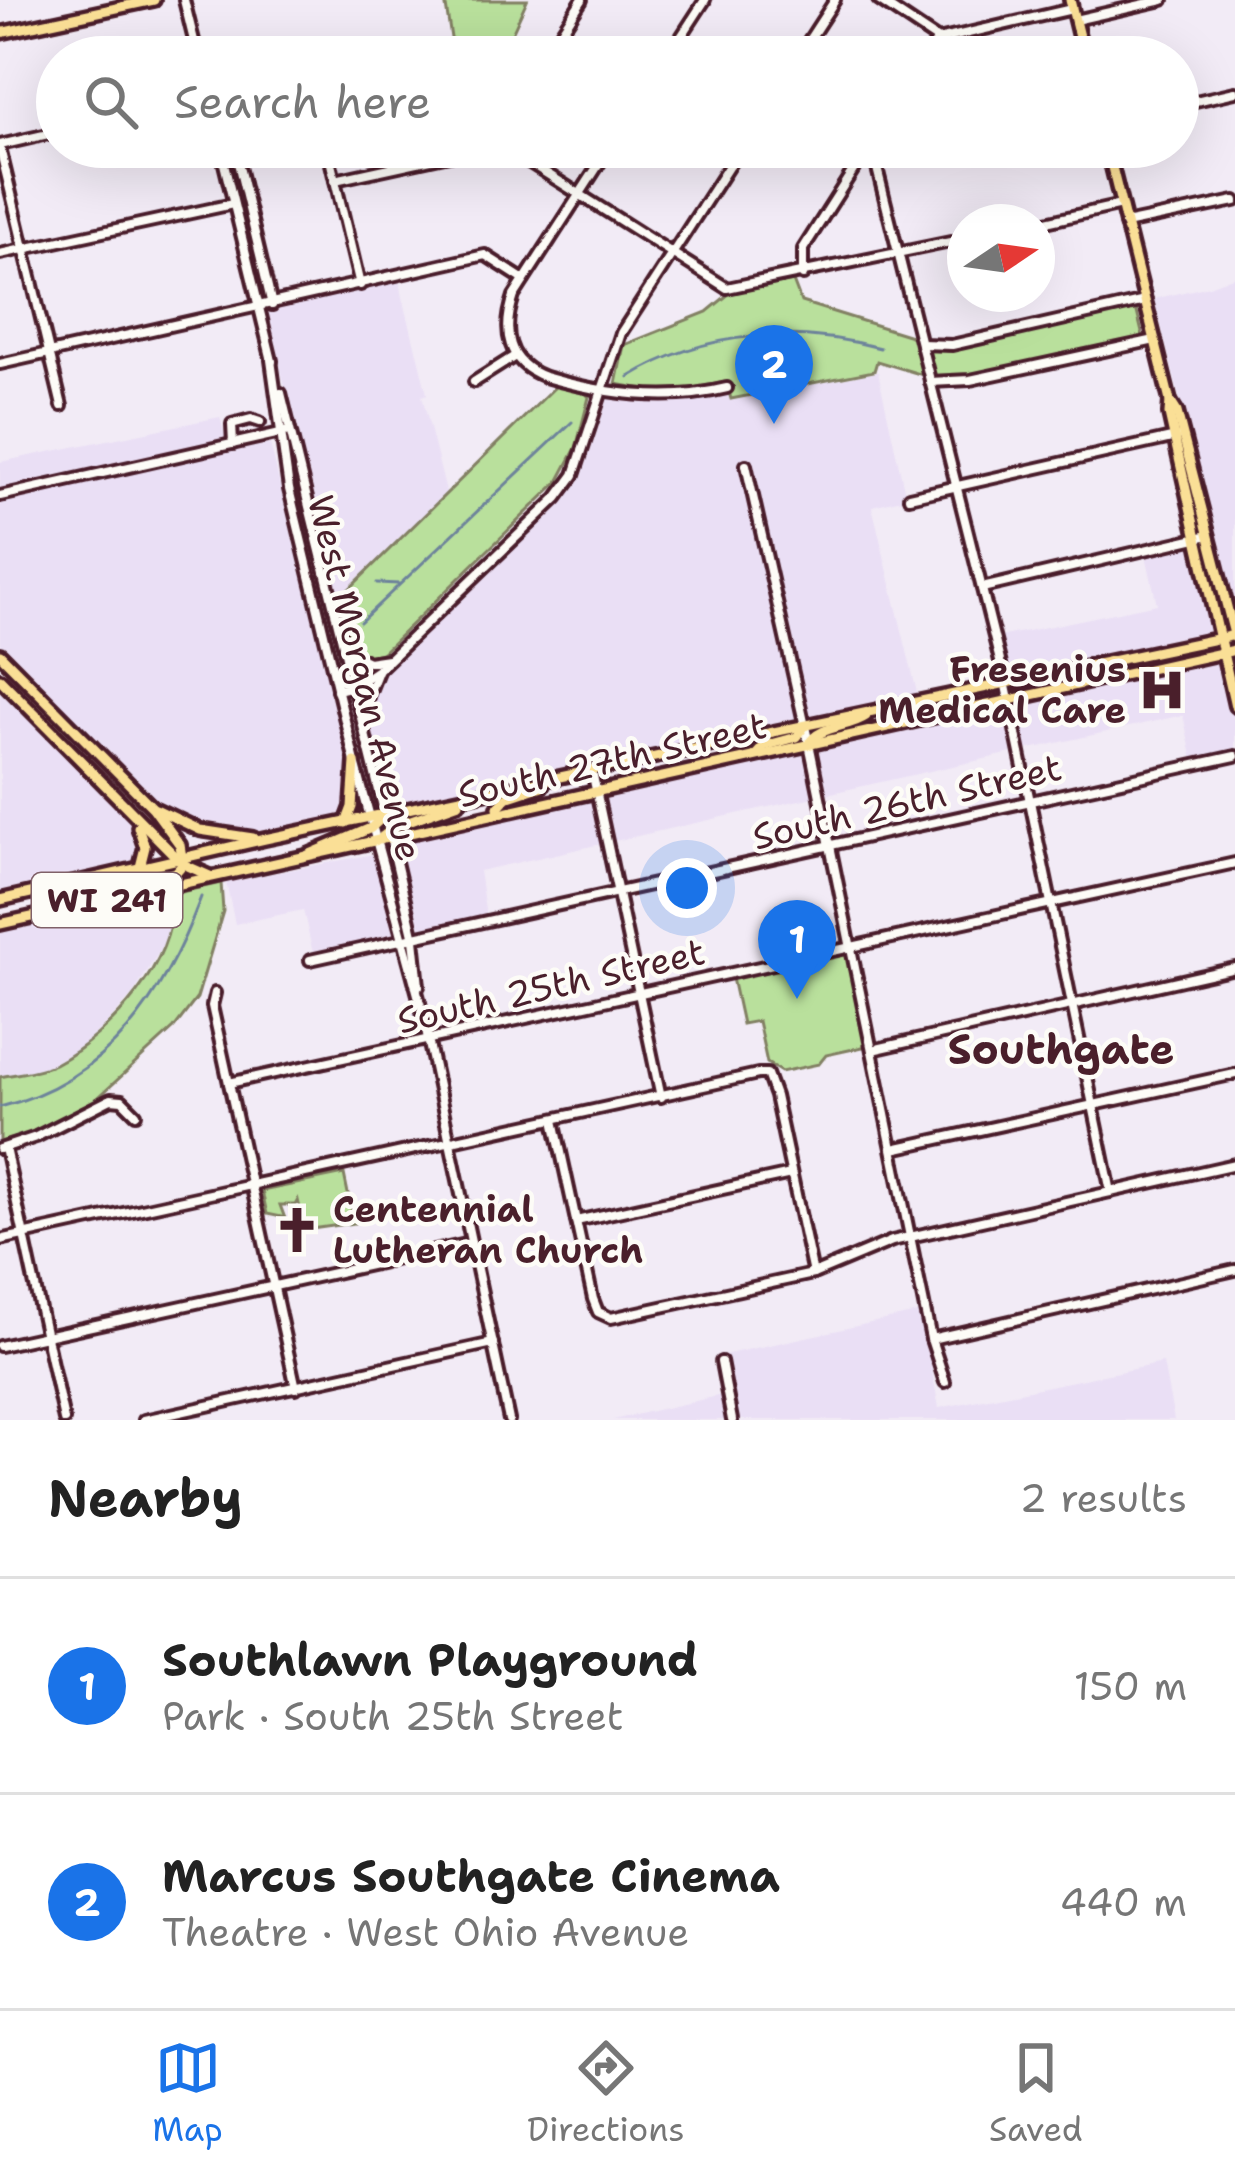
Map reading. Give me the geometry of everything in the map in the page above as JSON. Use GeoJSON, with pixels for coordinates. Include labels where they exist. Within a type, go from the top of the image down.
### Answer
{"type":"FeatureCollection","features":[{"type":"Feature","properties":{"kind":"main road"},"geometry":{"type":"LineString","coordinates":[[0,33],[154,0]]}},
{"type":"Feature","properties":{"kind":"main road"},"geometry":{"type":"LineString","coordinates":[[1112,168],[1179,437],[1235,636]]}},
{"type":"Feature","properties":{"kind":"main road"},"geometry":{"type":"LineString","coordinates":[[1179,437],[1197,538],[1221,637],[1230,651],[1235,706]]}},
{"type":"Feature","properties":{"kind":"main road"},"geometry":{"type":"LineString","coordinates":[[1207,576],[1219,573]]}},
{"type":"Feature","properties":{"kind":"main road","name":"South 27th Street"},"geometry":{"type":"LineString","coordinates":[[385,815],[1235,636]]}},
{"type":"Feature","properties":{"kind":"main road","name":"South 27th Street"},"geometry":{"type":"LineString","coordinates":[[0,924],[1230,651]]}},
{"type":"Feature","properties":{"kind":"main road"},"geometry":{"type":"LineString","coordinates":[[0,654],[153,808],[172,832],[182,860]]}},
{"type":"Feature","properties":{"kind":"main road"},"geometry":{"type":"LineString","coordinates":[[1104,660],[1108,680]]}},
{"type":"Feature","properties":{"kind":"main road"},"geometry":{"type":"LineString","coordinates":[[0,679],[133,817],[182,860],[215,878]]}},
{"type":"Feature","properties":{"kind":"main road"},"geometry":{"type":"LineString","coordinates":[[31,709],[33,687]]}},
{"type":"Feature","properties":{"kind":"main road"},"geometry":{"type":"LineString","coordinates":[[808,744],[816,734],[856,722],[871,712]]}},
{"type":"Feature","properties":{"kind":"main road"},"geometry":{"type":"LineString","coordinates":[[755,756],[764,746],[797,737],[804,727]]}},
{"type":"Feature","properties":{"kind":"main road"},"geometry":{"type":"LineString","coordinates":[[662,777],[669,755]]}},
{"type":"Feature","properties":{"kind":"main road"},"geometry":{"type":"LineString","coordinates":[[80,760],[94,759],[116,772]]}},
{"type":"Feature","properties":{"kind":"main road"},"geometry":{"type":"LineString","coordinates":[[346,823],[352,807],[355,762]]}},
{"type":"Feature","properties":{"kind":"main road"},"geometry":{"type":"LineString","coordinates":[[499,812],[506,798],[557,778]]}},
{"type":"Feature","properties":{"kind":"main road"},"geometry":{"type":"LineString","coordinates":[[386,836],[481,794]]}},
{"type":"Feature","properties":{"kind":"main road"},"geometry":{"type":"LineString","coordinates":[[153,808],[200,830],[265,839]]}},
{"type":"Feature","properties":{"kind":"main road"},"geometry":{"type":"LineString","coordinates":[[303,857],[385,815]]}},
{"type":"Feature","properties":{"kind":"main road"},"geometry":{"type":"LineString","coordinates":[[133,817],[145,847],[140,868]]}},
{"type":"Feature","properties":{"kind":"main road","name":"WI 241"},"geometry":{"type":"LineString","coordinates":[[0,900],[265,839],[373,822]]}},
{"type":"Feature","properties":{"kind":"main road"},"geometry":{"type":"LineString","coordinates":[[68,909],[169,876],[182,860]]}},
{"type":"Feature","properties":{"kind":"main road"},"geometry":{"type":"LineString","coordinates":[[13,921],[16,907],[38,892]]}},
{"type":"Feature","properties":{"kind":"street"},"geometry":{"type":"LineString","coordinates":[[184,0],[193,36]]}},
{"type":"Feature","properties":{"kind":"street"},"geometry":{"type":"LineString","coordinates":[[559,36],[582,0]]}},
{"type":"Feature","properties":{"kind":"street"},"geometry":{"type":"LineString","coordinates":[[682,36],[705,0]]}},
{"type":"Feature","properties":{"kind":"street"},"geometry":{"type":"LineString","coordinates":[[812,36],[835,0]]}},
{"type":"Feature","properties":{"kind":"street"},"geometry":{"type":"LineString","coordinates":[[878,0],[932,36]]}},
{"type":"Feature","properties":{"kind":"street"},"geometry":{"type":"LineString","coordinates":[[956,36],[1072,10],[1163,0]]}},
{"type":"Feature","properties":{"kind":"street"},"geometry":{"type":"LineString","coordinates":[[1199,100],[1235,92]]}},
{"type":"Feature","properties":{"kind":"street"},"geometry":{"type":"LineString","coordinates":[[36,137],[0,146],[62,406]]}},
{"type":"Feature","properties":{"kind":"street","name":"West Morgan Avenue"},"geometry":{"type":"LineString","coordinates":[[224,168],[385,815],[401,942],[421,1006]]}},
{"type":"Feature","properties":{"kind":"street"},"geometry":{"type":"LineString","coordinates":[[239,168],[272,305]]}},
{"type":"Feature","properties":{"kind":"street"},"geometry":{"type":"LineString","coordinates":[[332,168],[360,285]]}},
{"type":"Feature","properties":{"kind":"street"},"geometry":{"type":"LineString","coordinates":[[335,180],[390,168]]}},
{"type":"Feature","properties":{"kind":"street"},"geometry":{"type":"LineString","coordinates":[[537,168],[720,285],[739,288],[947,243]]}},
{"type":"Feature","properties":{"kind":"street"},"geometry":{"type":"LineString","coordinates":[[596,168],[524,280],[507,321],[515,356],[532,372],[601,388],[676,399],[727,388]]}},
{"type":"Feature","properties":{"kind":"street"},"geometry":{"type":"LineString","coordinates":[[337,690],[354,686],[378,670],[557,498],[585,452],[621,333],[728,168]]}},
{"type":"Feature","properties":{"kind":"street"},"geometry":{"type":"LineString","coordinates":[[803,275],[803,249],[855,168]]}},
{"type":"Feature","properties":{"kind":"street"},"geometry":{"type":"LineString","coordinates":[[877,168],[1005,681],[1112,1192]]}},
{"type":"Feature","properties":{"kind":"street"},"geometry":{"type":"LineString","coordinates":[[1125,224],[1235,201]]}},
{"type":"Feature","properties":{"kind":"street"},"geometry":{"type":"LineString","coordinates":[[0,254],[233,204]]}},
{"type":"Feature","properties":{"kind":"street"},"geometry":{"type":"LineString","coordinates":[[1055,220],[1121,205]]}},
{"type":"Feature","properties":{"kind":"street"},"geometry":{"type":"LineString","coordinates":[[0,364],[485,255],[524,280]]}},
{"type":"Feature","properties":{"kind":"street"},"geometry":{"type":"LineString","coordinates":[[921,344],[952,345],[1145,302]]}},
{"type":"Feature","properties":{"kind":"street"},"geometry":{"type":"LineString","coordinates":[[930,382],[970,380],[1154,340]]}},
{"type":"Feature","properties":{"kind":"street"},"geometry":{"type":"LineString","coordinates":[[474,382],[515,356]]}},
{"type":"Feature","properties":{"kind":"street"},"geometry":{"type":"LineString","coordinates":[[233,444],[232,424],[251,418],[260,422]]}},
{"type":"Feature","properties":{"kind":"street"},"geometry":{"type":"LineString","coordinates":[[0,496],[287,432]]}},
{"type":"Feature","properties":{"kind":"street","name":"West Morgan Avenue"},"geometry":{"type":"LineString","coordinates":[[287,432],[289,489],[355,762],[373,822],[386,836],[414,939],[421,1006],[509,1420]]}},
{"type":"Feature","properties":{"kind":"street"},"geometry":{"type":"LineString","coordinates":[[909,497],[1179,437]]}},
{"type":"Feature","properties":{"kind":"street"},"geometry":{"type":"LineString","coordinates":[[746,465],[931,1339],[945,1382]]}},
{"type":"Feature","properties":{"kind":"street"},"geometry":{"type":"LineString","coordinates":[[982,588],[1209,535]]}},
{"type":"Feature","properties":{"kind":"street"},"geometry":{"type":"LineString","coordinates":[[344,650],[363,661],[389,659]]}},
{"type":"Feature","properties":{"kind":"street"},"geometry":{"type":"LineString","coordinates":[[364,731],[368,696],[378,670]]}},
{"type":"Feature","properties":{"kind":"street","name":"South 26th Street"},"geometry":{"type":"LineString","coordinates":[[310,960],[1235,756]]}},
{"type":"Feature","properties":{"kind":"street"},"geometry":{"type":"LineString","coordinates":[[592,771],[661,1096]]}},
{"type":"Feature","properties":{"kind":"street","name":"South 25th Street"},"geometry":{"type":"LineString","coordinates":[[229,1084],[1235,862]]}},
{"type":"Feature","properties":{"kind":"street"},"geometry":{"type":"LineString","coordinates":[[872,1050],[1235,968]]}},
{"type":"Feature","properties":{"kind":"street"},"geometry":{"type":"LineString","coordinates":[[215,993],[212,1006],[296,1388]]}},
{"type":"Feature","properties":{"kind":"street"},"geometry":{"type":"LineString","coordinates":[[0,1240],[767,1074],[776,1096],[813,1274]]}},
{"type":"Feature","properties":{"kind":"street"},"geometry":{"type":"LineString","coordinates":[[892,1149],[1235,1074]]}},
{"type":"Feature","properties":{"kind":"street"},"geometry":{"type":"LineString","coordinates":[[64,1420],[3,1149],[111,1099],[122,1100],[136,1114]]}},
{"type":"Feature","properties":{"kind":"street"},"geometry":{"type":"LineString","coordinates":[[554,1120],[593,1299],[603,1317],[813,1274],[910,1237],[1235,1164]]}},
{"type":"Feature","properties":{"kind":"street"},"geometry":{"type":"LineString","coordinates":[[576,1221],[791,1174]]}},
{"type":"Feature","properties":{"kind":"street"},"geometry":{"type":"LineString","coordinates":[[0,1346],[472,1243]]}},
{"type":"Feature","properties":{"kind":"street"},"geometry":{"type":"LineString","coordinates":[[931,1339],[1235,1270]]}},
{"type":"Feature","properties":{"kind":"street"},"geometry":{"type":"LineString","coordinates":[[144,1420],[493,1343]]}},
{"type":"Feature","properties":{"kind":"street"},"geometry":{"type":"LineString","coordinates":[[721,1362],[732,1420]]}},
{"type":"Feature","properties":{"kind":"shaded area"},"geometry":{"type":"Polygon","coordinates":[[[1235,276],[1235,613],[1154,299],[1235,276]]]}},
{"type":"Feature","properties":{"kind":"shaded area"},"geometry":{"type":"Polygon","coordinates":[[[399,281],[447,496],[339,599],[266,312],[399,281]]]}},
{"type":"Feature","properties":{"kind":"shaded area"},"geometry":{"type":"Polygon","coordinates":[[[878,372],[906,498],[872,506],[919,701],[385,815],[364,731],[378,670],[557,498],[574,475],[601,388],[656,398],[727,388],[731,399],[878,372]]]}},
{"type":"Feature","properties":{"kind":"shaded area"},"geometry":{"type":"Polygon","coordinates":[[[220,417],[229,451],[270,444],[351,778],[348,809],[342,816],[254,834],[198,826],[155,801],[0,644],[0,462],[220,417]]]}},
{"type":"Feature","properties":{"kind":"shaded area"},"geometry":{"type":"Polygon","coordinates":[[[1197,538],[1221,637],[1005,681],[994,638],[1157,604],[1145,551],[1197,538]]]}},
{"type":"Feature","properties":{"kind":"shaded area"},"geometry":{"type":"Polygon","coordinates":[[[1224,652],[1235,706],[1235,756],[1194,765],[1183,715],[479,871],[487,923],[414,939],[390,837],[1224,652]]]}},
{"type":"Feature","properties":{"kind":"shaded area"},"geometry":{"type":"Polygon","coordinates":[[[0,688],[125,816],[143,851],[139,860],[0,893],[0,688]]]}},
{"type":"Feature","properties":{"kind":"shaded area"},"geometry":{"type":"Polygon","coordinates":[[[374,854],[392,937],[313,953],[303,910],[235,924],[226,882],[374,854]]]}},
{"type":"Feature","properties":{"kind":"shaded area"},"geometry":{"type":"Polygon","coordinates":[[[172,894],[170,934],[133,994],[110,1020],[50,1066],[0,1077],[0,931],[172,894]]]}},
{"type":"Feature","properties":{"kind":"shaded area"},"geometry":{"type":"Polygon","coordinates":[[[921,1312],[939,1408],[1163,1363],[1174,1420],[613,1420],[722,1395],[714,1357],[921,1312]]]}},
{"type":"Feature","properties":{"kind":"green space"},"geometry":{"type":"Polygon","coordinates":[[[445,0],[527,0],[511,36],[451,36],[445,0]]]}},
{"type":"Feature","properties":{"kind":"green space"},"geometry":{"type":"Polygon","coordinates":[[[793,281],[801,302],[914,337],[923,375],[877,361],[874,371],[731,399],[726,382],[665,393],[616,384],[624,345],[707,312],[730,293],[793,281]]]}},
{"type":"Feature","properties":{"kind":"green space"},"geometry":{"type":"Polygon","coordinates":[[[1136,308],[1143,337],[968,376],[935,377],[928,349],[952,350],[1136,308]]]}},
{"type":"Feature","properties":{"kind":"green space"},"geometry":{"type":"Polygon","coordinates":[[[556,386],[584,391],[589,397],[576,448],[558,482],[382,653],[361,654],[346,631],[339,599],[556,386]]]}},
{"type":"Feature","properties":{"kind":"green space"},"geometry":{"type":"Polygon","coordinates":[[[221,883],[223,911],[197,998],[174,1028],[91,1104],[0,1142],[0,1077],[55,1064],[98,1034],[137,993],[152,969],[171,919],[172,894],[221,883]]]}},
{"type":"Feature","properties":{"kind":"green space"},"geometry":{"type":"Polygon","coordinates":[[[847,954],[867,1046],[781,1072],[767,1063],[758,1021],[742,1024],[732,978],[847,954]]]}},
{"type":"Feature","properties":{"kind":"green space"},"geometry":{"type":"Polygon","coordinates":[[[344,1174],[354,1223],[312,1229],[304,1225],[298,1200],[295,1205],[280,1205],[287,1224],[282,1217],[267,1214],[262,1191],[344,1174]]]}},
{"type":"Feature","properties":{"kind":"waterway"},"geometry":{"type":"LineString","coordinates":[[629,377],[689,350],[751,337],[816,337],[880,348]]}},
{"type":"Feature","properties":{"kind":"waterway"},"geometry":{"type":"LineString","coordinates":[[360,622],[572,422]]}},
{"type":"Feature","properties":{"kind":"waterway"},"geometry":{"type":"LineString","coordinates":[[377,583],[399,584]]}},
{"type":"Feature","properties":{"kind":"waterway"},"geometry":{"type":"LineString","coordinates":[[0,1107],[72,1077],[128,1029],[169,968],[201,897]]}},
{"type":"Feature","properties":{"kind":"place","name":"Marcus Southgate Cinema"},"geometry":{"type":"Point","coordinates":[774,424]}},
{"type":"Feature","properties":{"kind":"place","name":"Fresenius Medical Care"},"geometry":{"type":"Point","coordinates":[1162,690]}},
{"type":"Feature","properties":{"kind":"place","name":"Southlawn Playground"},"geometry":{"type":"Point","coordinates":[797,999]}},
{"type":"Feature","properties":{"kind":"place","name":"Centennial Lutheran Church"},"geometry":{"type":"Point","coordinates":[297,1230]}},
{"type":"Feature","properties":{"kind":"district","name":"Southgate"},"geometry":{"type":"Point","coordinates":[1061,1049]}}]}
